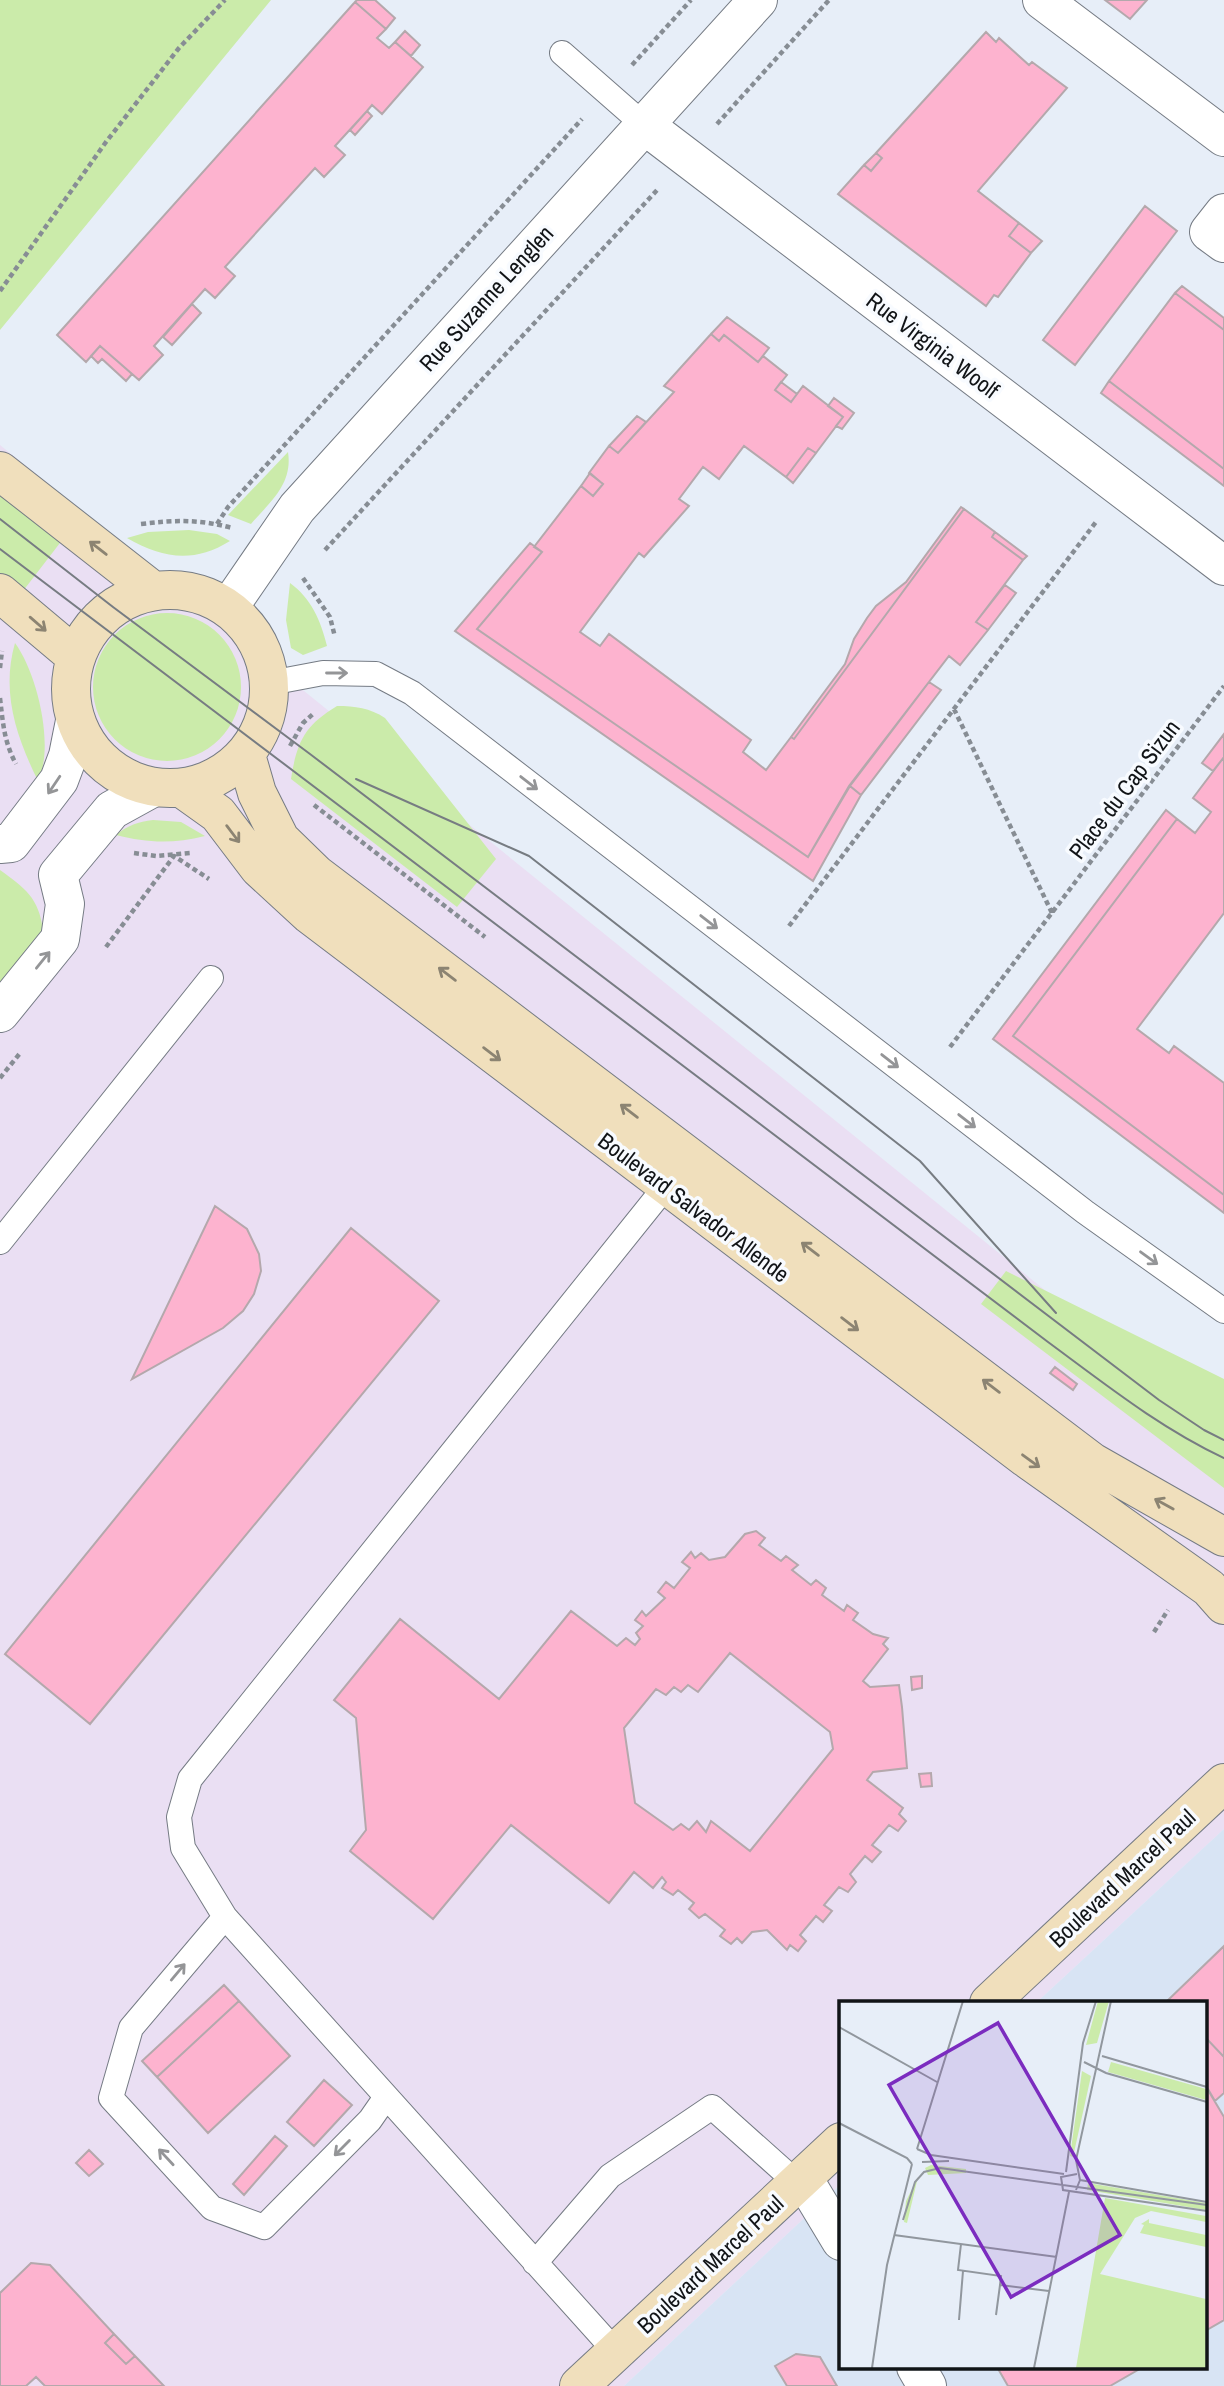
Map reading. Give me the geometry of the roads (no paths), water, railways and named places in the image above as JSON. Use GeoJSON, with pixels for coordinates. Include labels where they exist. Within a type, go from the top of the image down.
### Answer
{"type":"FeatureCollection","features":[{"type":"Feature","properties":{"kind":"street","name":"Rue Suzanne Lenglen"},"geometry":{"type":"LineString","coordinates":[[229,607],[297,508],[758,0]]}},
{"type":"Feature","properties":{"kind":"street"},"geometry":{"type":"LineString","coordinates":[[1042,0],[1224,137]]}},
{"type":"Feature","properties":{"kind":"street","name":"Rue Virginia Woolf"},"geometry":{"type":"LineString","coordinates":[[643,124],[1224,566]]}},
{"type":"Feature","properties":{"kind":"street"},"geometry":{"type":"LineString","coordinates":[[1224,213],[1209,232],[1224,243]]}},
{"type":"Feature","properties":{"kind":"street"},"geometry":{"type":"LineString","coordinates":[[0,471],[152,590]]}},
{"type":"Feature","properties":{"kind":"street"},"geometry":{"type":"LineString","coordinates":[[58,875],[113,810],[168,788],[217,777],[246,755],[265,720],[270,683],[264,654],[249,628],[229,607],[192,591],[152,590],[113,607],[95,621],[75,656],[69,688],[75,721],[92,752],[119,775],[168,788]]}},
{"type":"Feature","properties":{"kind":"street"},"geometry":{"type":"LineString","coordinates":[[0,593],[75,656]]}},
{"type":"Feature","properties":{"kind":"street"},"geometry":{"type":"LineString","coordinates":[[0,1013],[60,939],[65,904],[58,875],[45,859],[33,851],[6,844],[58,780],[68,756],[75,721]]}},
{"type":"Feature","properties":{"kind":"street","name":"Boulevard Salvador Allende"},"geometry":{"type":"LineString","coordinates":[[246,755],[257,793],[280,839],[317,876],[1073,1448],[1224,1537]]}},
{"type":"Feature","properties":{"kind":"street","name":"Boulevard Salvador Allende"},"geometry":{"type":"LineString","coordinates":[[168,788],[218,814],[259,868],[309,914],[1026,1458],[1209,1588],[1224,1605]]}},
{"type":"Feature","properties":{"kind":"street","name":"Boulevard Marcel Paul"},"geometry":{"type":"LineString","coordinates":[[991,2001],[1224,1783]]}},
{"type":"Feature","properties":{"kind":"street","name":"Boulevard Marcel Paul"},"geometry":{"type":"LineString","coordinates":[[579,2386],[839,2144]]}},
{"type":"Feature","properties":{"kind":"street"},"geometry":{"type":"LineString","coordinates":[[800,2180],[839,2238]]}},
{"type":"Feature","properties":{"kind":"street"},"geometry":{"type":"LineString","coordinates":[[917,2368],[927,2386]]}},
{"type":"Feature","properties":{"kind":"lane"},"geometry":{"type":"LineString","coordinates":[[562,53],[643,124]]}},
{"type":"Feature","properties":{"kind":"lane"},"geometry":{"type":"LineString","coordinates":[[270,683],[323,673],[376,674],[412,693],[1085,1212],[1224,1311]]}},
{"type":"Feature","properties":{"kind":"lane"},"geometry":{"type":"LineString","coordinates":[[0,1242],[211,978]]}},
{"type":"Feature","properties":{"kind":"lane"},"geometry":{"type":"LineString","coordinates":[[616,2352],[225,1917],[183,1848],[180,1817],[190,1779],[667,1186]]}},
{"type":"Feature","properties":{"kind":"lane"},"geometry":{"type":"LineString","coordinates":[[225,1917],[131,2028],[111,2098],[212,2208],[264,2227],[370,2120],[386,2097]]}},
{"type":"Feature","properties":{"kind":"lane"},"geometry":{"type":"LineString","coordinates":[[535,2263],[610,2176],[712,2106],[800,2180]]}},
{"type":"Feature","properties":{"kind":"tram line"},"geometry":{"type":"LineString","coordinates":[[0,519],[1159,1400],[1224,1440]]}},
{"type":"Feature","properties":{"kind":"tram line"},"geometry":{"type":"LineString","coordinates":[[0,549],[1091,1374],[1155,1419],[1224,1458]]}},
{"type":"Feature","properties":{"kind":"tram line"},"geometry":{"type":"LineString","coordinates":[[356,779],[529,856],[920,1161],[1056,1313]]}}]}
